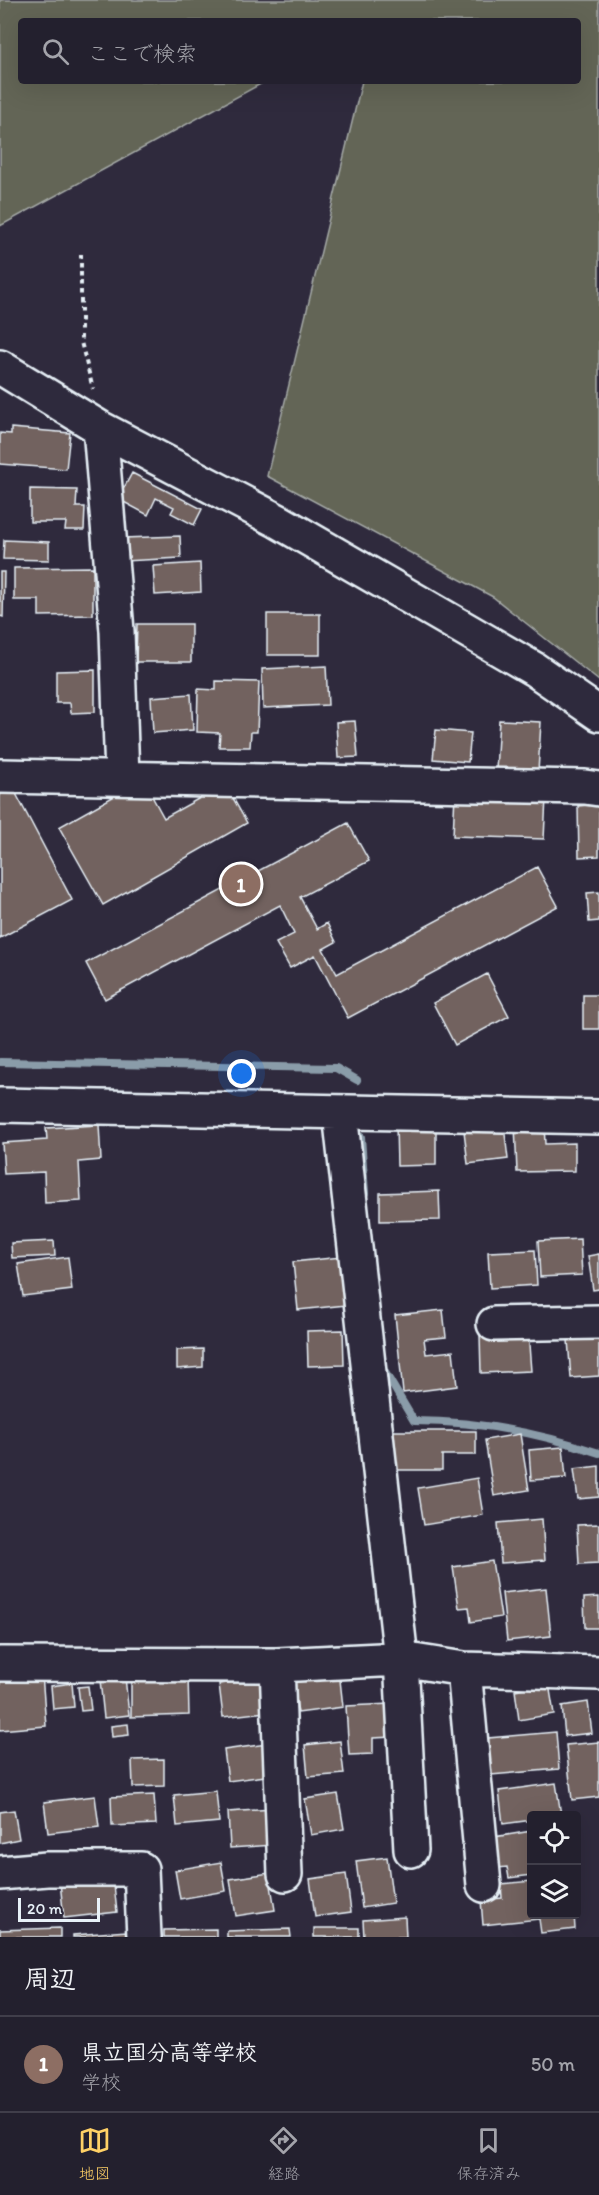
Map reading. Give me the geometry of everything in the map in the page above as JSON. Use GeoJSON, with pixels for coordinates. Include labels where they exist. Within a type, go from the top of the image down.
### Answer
{"type":"FeatureCollection","features":[{"type":"Feature","properties":{"kind":"street"},"geometry":{"type":"LineString","coordinates":[[0,367],[100,428],[288,527],[534,669],[599,714]]}},
{"type":"Feature","properties":{"kind":"street"},"geometry":{"type":"LineString","coordinates":[[100,428],[117,631],[122,777]]}},
{"type":"Feature","properties":{"kind":"street"},"geometry":{"type":"LineString","coordinates":[[0,776],[599,789]]}},
{"type":"Feature","properties":{"kind":"street"},"geometry":{"type":"LineString","coordinates":[[0,1105],[599,1117]]}},
{"type":"Feature","properties":{"kind":"street"},"geometry":{"type":"LineString","coordinates":[[340,1113],[401,1659],[411,1850]]}},
{"type":"Feature","properties":{"kind":"street"},"geometry":{"type":"LineString","coordinates":[[494,1324],[599,1322]]}},
{"type":"Feature","properties":{"kind":"street"},"geometry":{"type":"LineString","coordinates":[[0,1665],[277,1665],[401,1659],[464,1669],[599,1673]]}},
{"type":"Feature","properties":{"kind":"street"},"geometry":{"type":"LineString","coordinates":[[277,1665],[285,1874]]}},
{"type":"Feature","properties":{"kind":"street"},"geometry":{"type":"LineString","coordinates":[[464,1669],[484,1885]]}},
{"type":"Feature","properties":{"kind":"street"},"geometry":{"type":"LineString","coordinates":[[0,1873],[47,1869],[141,1869],[144,1937]]}},
{"type":"Feature","properties":{"kind":"path"},"geometry":{"type":"LineString","coordinates":[[81,254],[81,342],[100,428]]}},
{"type":"Feature","properties":{"kind":"green space"},"geometry":{"type":"Polygon","coordinates":[[[0,0],[599,0],[599,681],[493,597],[267,476],[361,84],[581,84],[581,18],[18,18],[18,84],[260,84],[0,226],[0,0]]]}},
{"type":"Feature","properties":{"kind":"building"},"geometry":{"type":"Polygon","coordinates":[[[11,428],[70,433],[66,469],[0,464],[0,433],[11,434],[11,428]]]}},
{"type":"Feature","properties":{"kind":"building"},"geometry":{"type":"Polygon","coordinates":[[[132,473],[202,509],[194,525],[171,513],[174,507],[156,498],[148,515],[118,499],[132,473]]]}},
{"type":"Feature","properties":{"kind":"building"},"geometry":{"type":"Polygon","coordinates":[[[30,489],[77,490],[76,507],[85,507],[84,530],[65,530],[66,522],[30,522],[30,489]]]}},
{"type":"Feature","properties":{"kind":"building"},"geometry":{"type":"Polygon","coordinates":[[[180,536],[181,558],[124,561],[123,538],[180,536]]]}},
{"type":"Feature","properties":{"kind":"building"},"geometry":{"type":"Polygon","coordinates":[[[4,540],[49,542],[49,560],[3,559],[4,540]]]}},
{"type":"Feature","properties":{"kind":"building"},"geometry":{"type":"Polygon","coordinates":[[[200,563],[201,592],[155,595],[153,566],[200,563]]]}},
{"type":"Feature","properties":{"kind":"building"},"geometry":{"type":"Polygon","coordinates":[[[93,567],[93,615],[39,616],[39,600],[14,600],[14,568],[93,567]]]}},
{"type":"Feature","properties":{"kind":"building"},"geometry":{"type":"Polygon","coordinates":[[[0,572],[4,572],[3,617],[0,616],[0,572]]]}},
{"type":"Feature","properties":{"kind":"building"},"geometry":{"type":"Polygon","coordinates":[[[267,614],[320,614],[320,655],[267,655],[267,614]]]}},
{"type":"Feature","properties":{"kind":"building"},"geometry":{"type":"Polygon","coordinates":[[[137,624],[191,624],[191,662],[136,662],[137,624]]]}},
{"type":"Feature","properties":{"kind":"building"},"geometry":{"type":"Polygon","coordinates":[[[326,666],[328,705],[263,708],[262,669],[326,666]]]}},
{"type":"Feature","properties":{"kind":"building"},"geometry":{"type":"Polygon","coordinates":[[[95,670],[95,712],[71,713],[70,703],[56,703],[56,671],[95,670]]]}},
{"type":"Feature","properties":{"kind":"building"},"geometry":{"type":"Polygon","coordinates":[[[216,681],[259,682],[257,732],[251,732],[250,747],[219,747],[220,733],[197,732],[198,689],[216,690],[216,681]]]}},
{"type":"Feature","properties":{"kind":"building"},"geometry":{"type":"Polygon","coordinates":[[[191,694],[193,730],[153,733],[151,697],[191,694]]]}},
{"type":"Feature","properties":{"kind":"building"},"geometry":{"type":"Polygon","coordinates":[[[499,720],[541,722],[538,772],[496,770],[499,720]]]}},
{"type":"Feature","properties":{"kind":"building"},"geometry":{"type":"Polygon","coordinates":[[[355,721],[358,757],[338,758],[336,722],[355,721]]]}},
{"type":"Feature","properties":{"kind":"building"},"geometry":{"type":"Polygon","coordinates":[[[436,730],[471,733],[468,762],[433,759],[436,730]]]}},
{"type":"Feature","properties":{"kind":"building"},"geometry":{"type":"Polygon","coordinates":[[[143,780],[164,818],[225,784],[247,823],[103,905],[59,827],[143,780]]]}},
{"type":"Feature","properties":{"kind":"building"},"geometry":{"type":"Polygon","coordinates":[[[13,788],[72,900],[0,938],[0,795],[13,788]]]}},
{"type":"Feature","properties":{"kind":"building"},"geometry":{"type":"Polygon","coordinates":[[[455,794],[546,797],[544,839],[453,836],[455,794]]]}},
{"type":"Feature","properties":{"kind":"building"},"geometry":{"type":"Polygon","coordinates":[[[599,804],[599,856],[579,857],[578,806],[599,804]]]}},
{"type":"Feature","properties":{"kind":"building"},"geometry":{"type":"Polygon","coordinates":[[[348,823],[369,861],[300,897],[317,929],[327,923],[336,942],[323,949],[337,974],[537,867],[558,906],[348,1018],[315,955],[290,968],[276,943],[294,934],[280,905],[105,999],[86,963],[348,823]]]}},
{"type":"Feature","properties":{"kind":"building"},"geometry":{"type":"Polygon","coordinates":[[[599,892],[599,921],[589,922],[587,893],[599,892]]]}},
{"type":"Feature","properties":{"kind":"building"},"geometry":{"type":"Polygon","coordinates":[[[487,974],[509,1016],[455,1045],[433,1003],[487,974]]]}},
{"type":"Feature","properties":{"kind":"building"},"geometry":{"type":"Polygon","coordinates":[[[583,995],[599,995],[599,1029],[583,1029],[583,995]]]}},
{"type":"Feature","properties":{"kind":"building"},"geometry":{"type":"Polygon","coordinates":[[[436,1124],[436,1165],[397,1166],[396,1125],[436,1124]]]}},
{"type":"Feature","properties":{"kind":"building"},"geometry":{"type":"Polygon","coordinates":[[[544,1124],[545,1144],[575,1143],[575,1171],[517,1172],[515,1125],[544,1124]]]}},
{"type":"Feature","properties":{"kind":"building"},"geometry":{"type":"Polygon","coordinates":[[[99,1125],[101,1160],[79,1162],[81,1201],[45,1203],[44,1172],[4,1174],[2,1143],[47,1140],[46,1128],[99,1125]]]}},
{"type":"Feature","properties":{"kind":"building"},"geometry":{"type":"Polygon","coordinates":[[[504,1126],[508,1159],[468,1164],[464,1131],[504,1126]]]}},
{"type":"Feature","properties":{"kind":"building"},"geometry":{"type":"Polygon","coordinates":[[[439,1191],[440,1220],[380,1221],[380,1193],[439,1191]]]}},
{"type":"Feature","properties":{"kind":"building"},"geometry":{"type":"Polygon","coordinates":[[[580,1239],[582,1275],[540,1277],[538,1241],[580,1239]]]}},
{"type":"Feature","properties":{"kind":"building"},"geometry":{"type":"Polygon","coordinates":[[[54,1241],[55,1256],[12,1258],[11,1243],[54,1241]]]}},
{"type":"Feature","properties":{"kind":"building"},"geometry":{"type":"Polygon","coordinates":[[[535,1250],[537,1285],[490,1288],[488,1252],[535,1250]]]}},
{"type":"Feature","properties":{"kind":"building"},"geometry":{"type":"Polygon","coordinates":[[[599,1254],[599,1289],[593,1290],[588,1256],[599,1254]]]}},
{"type":"Feature","properties":{"kind":"building"},"geometry":{"type":"Polygon","coordinates":[[[68,1257],[72,1290],[23,1296],[18,1264],[68,1257]]]}},
{"type":"Feature","properties":{"kind":"building"},"geometry":{"type":"Polygon","coordinates":[[[341,1257],[346,1305],[298,1310],[293,1262],[341,1257]]]}},
{"type":"Feature","properties":{"kind":"building"},"geometry":{"type":"Polygon","coordinates":[[[443,1310],[446,1337],[424,1339],[426,1354],[453,1351],[457,1386],[403,1393],[395,1315],[443,1310]]]}},
{"type":"Feature","properties":{"kind":"building"},"geometry":{"type":"Polygon","coordinates":[[[343,1330],[344,1365],[308,1366],[307,1331],[343,1330]]]}},
{"type":"Feature","properties":{"kind":"building"},"geometry":{"type":"Polygon","coordinates":[[[528,1332],[531,1371],[481,1373],[480,1335],[528,1332]]]}},
{"type":"Feature","properties":{"kind":"building"},"geometry":{"type":"Polygon","coordinates":[[[599,1337],[599,1376],[571,1378],[568,1340],[599,1337]]]}},
{"type":"Feature","properties":{"kind":"building"},"geometry":{"type":"Polygon","coordinates":[[[203,1349],[203,1367],[177,1369],[177,1350],[203,1349]]]}},
{"type":"Feature","properties":{"kind":"building"},"geometry":{"type":"Polygon","coordinates":[[[391,1431],[476,1431],[476,1455],[442,1455],[442,1470],[391,1470],[391,1431]]]}},
{"type":"Feature","properties":{"kind":"building"},"geometry":{"type":"Polygon","coordinates":[[[520,1434],[529,1490],[494,1496],[485,1440],[520,1434]]]}},
{"type":"Feature","properties":{"kind":"building"},"geometry":{"type":"Polygon","coordinates":[[[563,1447],[566,1478],[531,1480],[529,1450],[563,1447]]]}},
{"type":"Feature","properties":{"kind":"building"},"geometry":{"type":"Polygon","coordinates":[[[599,1466],[599,1497],[578,1499],[574,1469],[599,1466]]]}},
{"type":"Feature","properties":{"kind":"building"},"geometry":{"type":"Polygon","coordinates":[[[477,1478],[483,1515],[424,1525],[418,1488],[477,1478]]]}},
{"type":"Feature","properties":{"kind":"building"},"geometry":{"type":"Polygon","coordinates":[[[542,1519],[545,1560],[501,1563],[498,1523],[542,1519]]]}},
{"type":"Feature","properties":{"kind":"building"},"geometry":{"type":"Polygon","coordinates":[[[599,1524],[599,1563],[579,1564],[577,1525],[599,1524]]]}},
{"type":"Feature","properties":{"kind":"building"},"geometry":{"type":"Polygon","coordinates":[[[492,1561],[501,1617],[471,1622],[469,1607],[459,1608],[453,1567],[492,1561]]]}},
{"type":"Feature","properties":{"kind":"building"},"geometry":{"type":"Polygon","coordinates":[[[546,1588],[551,1636],[507,1641],[502,1593],[546,1588]]]}},
{"type":"Feature","properties":{"kind":"building"},"geometry":{"type":"Polygon","coordinates":[[[599,1597],[599,1628],[585,1628],[584,1598],[599,1597]]]}},
{"type":"Feature","properties":{"kind":"building"},"geometry":{"type":"Polygon","coordinates":[[[339,1671],[343,1707],[298,1713],[293,1676],[339,1671]]]}},
{"type":"Feature","properties":{"kind":"building"},"geometry":{"type":"Polygon","coordinates":[[[42,1674],[46,1726],[0,1730],[0,1678],[42,1674]]]}},
{"type":"Feature","properties":{"kind":"building"},"geometry":{"type":"Polygon","coordinates":[[[188,1676],[189,1715],[131,1717],[131,1677],[188,1676]]]}},
{"type":"Feature","properties":{"kind":"building"},"geometry":{"type":"Polygon","coordinates":[[[125,1677],[129,1715],[104,1718],[100,1680],[125,1677]]]}},
{"type":"Feature","properties":{"kind":"building"},"geometry":{"type":"Polygon","coordinates":[[[262,1679],[265,1712],[223,1717],[219,1684],[262,1679]]]}},
{"type":"Feature","properties":{"kind":"building"},"geometry":{"type":"Polygon","coordinates":[[[72,1683],[74,1707],[53,1709],[51,1686],[72,1683]]]}},
{"type":"Feature","properties":{"kind":"building"},"geometry":{"type":"Polygon","coordinates":[[[549,1684],[554,1714],[519,1720],[515,1690],[549,1684]]]}},
{"type":"Feature","properties":{"kind":"building"},"geometry":{"type":"Polygon","coordinates":[[[88,1686],[91,1710],[81,1711],[78,1687],[88,1686]]]}},
{"type":"Feature","properties":{"kind":"building"},"geometry":{"type":"Polygon","coordinates":[[[588,1702],[592,1733],[565,1736],[562,1706],[588,1702]]]}},
{"type":"Feature","properties":{"kind":"building"},"geometry":{"type":"Polygon","coordinates":[[[391,1704],[393,1737],[373,1738],[373,1754],[349,1755],[346,1706],[391,1704]]]}},
{"type":"Feature","properties":{"kind":"building"},"geometry":{"type":"Polygon","coordinates":[[[128,1724],[129,1735],[112,1737],[111,1726],[128,1724]]]}},
{"type":"Feature","properties":{"kind":"building"},"geometry":{"type":"Polygon","coordinates":[[[556,1732],[559,1769],[491,1775],[488,1738],[556,1732]]]}},
{"type":"Feature","properties":{"kind":"building"},"geometry":{"type":"Polygon","coordinates":[[[340,1741],[344,1774],[308,1777],[305,1745],[340,1741]]]}},
{"type":"Feature","properties":{"kind":"building"},"geometry":{"type":"Polygon","coordinates":[[[599,1742],[599,1797],[572,1800],[566,1745],[599,1742]]]}},
{"type":"Feature","properties":{"kind":"building"},"geometry":{"type":"Polygon","coordinates":[[[267,1744],[272,1775],[228,1781],[224,1750],[267,1744]]]}},
{"type":"Feature","properties":{"kind":"building"},"geometry":{"type":"Polygon","coordinates":[[[164,1759],[164,1786],[133,1787],[132,1760],[164,1759]]]}},
{"type":"Feature","properties":{"kind":"building"},"geometry":{"type":"Polygon","coordinates":[[[556,1783],[560,1811],[527,1811],[527,1821],[503,1824],[499,1791],[556,1783]]]}},
{"type":"Feature","properties":{"kind":"building"},"geometry":{"type":"Polygon","coordinates":[[[216,1791],[219,1822],[177,1826],[174,1795],[216,1791]]]}},
{"type":"Feature","properties":{"kind":"building"},"geometry":{"type":"Polygon","coordinates":[[[338,1794],[344,1829],[311,1835],[305,1799],[338,1794]]]}},
{"type":"Feature","properties":{"kind":"building"},"geometry":{"type":"Polygon","coordinates":[[[154,1795],[156,1824],[112,1826],[111,1797],[154,1795]]]}},
{"type":"Feature","properties":{"kind":"building"},"geometry":{"type":"Polygon","coordinates":[[[95,1796],[99,1827],[48,1833],[44,1802],[95,1796]]]}},
{"type":"Feature","properties":{"kind":"building"},"geometry":{"type":"Polygon","coordinates":[[[272,1809],[274,1845],[230,1848],[228,1812],[272,1809]]]}},
{"type":"Feature","properties":{"kind":"building"},"geometry":{"type":"Polygon","coordinates":[[[14,1810],[19,1839],[0,1843],[0,1812],[14,1810]]]}},
{"type":"Feature","properties":{"kind":"building"},"geometry":{"type":"Polygon","coordinates":[[[527,1832],[527,1876],[509,1878],[507,1867],[498,1868],[494,1837],[527,1832]]]}},
{"type":"Feature","properties":{"kind":"building"},"geometry":{"type":"Polygon","coordinates":[[[387,1857],[393,1903],[362,1908],[356,1861],[387,1857]]]}},
{"type":"Feature","properties":{"kind":"building"},"geometry":{"type":"Polygon","coordinates":[[[221,1862],[226,1891],[180,1899],[175,1870],[221,1862]]]}},
{"type":"Feature","properties":{"kind":"building"},"geometry":{"type":"Polygon","coordinates":[[[269,1873],[275,1910],[236,1916],[230,1879],[269,1873]]]}},
{"type":"Feature","properties":{"kind":"building"},"geometry":{"type":"Polygon","coordinates":[[[346,1874],[351,1912],[315,1917],[310,1879],[346,1874]]]}},
{"type":"Feature","properties":{"kind":"building"},"geometry":{"type":"Polygon","coordinates":[[[113,1876],[117,1912],[64,1918],[60,1883],[113,1876]]]}},
{"type":"Feature","properties":{"kind":"building"},"geometry":{"type":"Polygon","coordinates":[[[527,1881],[527,1919],[539,1919],[483,1925],[481,1900],[502,1898],[501,1884],[527,1881]]]}},
{"type":"Feature","properties":{"kind":"building"},"geometry":{"type":"Polygon","coordinates":[[[405,1917],[406,1937],[364,1937],[363,1920],[405,1917]]]}},
{"type":"Feature","properties":{"kind":"building"},"geometry":{"type":"Polygon","coordinates":[[[539,1919],[574,1919],[575,1929],[541,1933],[539,1919]]]}},
{"type":"Feature","properties":{"kind":"building"},"geometry":{"type":"Polygon","coordinates":[[[60,1928],[60,1937],[0,1937],[0,1930],[60,1928]]]}},
{"type":"Feature","properties":{"kind":"building"},"geometry":{"type":"Polygon","coordinates":[[[314,1928],[359,1928],[359,1937],[314,1937],[314,1928]]]}},
{"type":"Feature","properties":{"kind":"building"},"geometry":{"type":"Polygon","coordinates":[[[216,1929],[216,1937],[164,1937],[164,1930],[216,1929]]]}},
{"type":"Feature","properties":{"kind":"building"},"geometry":{"type":"Polygon","coordinates":[[[290,1929],[291,1937],[227,1937],[227,1931],[290,1929]]]}},
{"type":"Feature","properties":{"kind":"building"},"geometry":{"type":"Polygon","coordinates":[[[127,1931],[128,1937],[73,1937],[73,1935],[127,1931]]]}},
{"type":"Feature","properties":{"kind":"waterway"},"geometry":{"type":"LineString","coordinates":[[0,1062],[336,1068],[357,1080]]}},
{"type":"Feature","properties":{"kind":"waterway"},"geometry":{"type":"LineString","coordinates":[[361,1137],[365,1193]]}},
{"type":"Feature","properties":{"kind":"waterway"},"geometry":{"type":"LineString","coordinates":[[380,1364],[414,1421],[462,1423],[508,1429],[553,1439],[599,1453]]}},
{"type":"Feature","properties":{"kind":"place","name":"県立国分高等学校"},"geometry":{"type":"Point","coordinates":[241,884]}}]}
